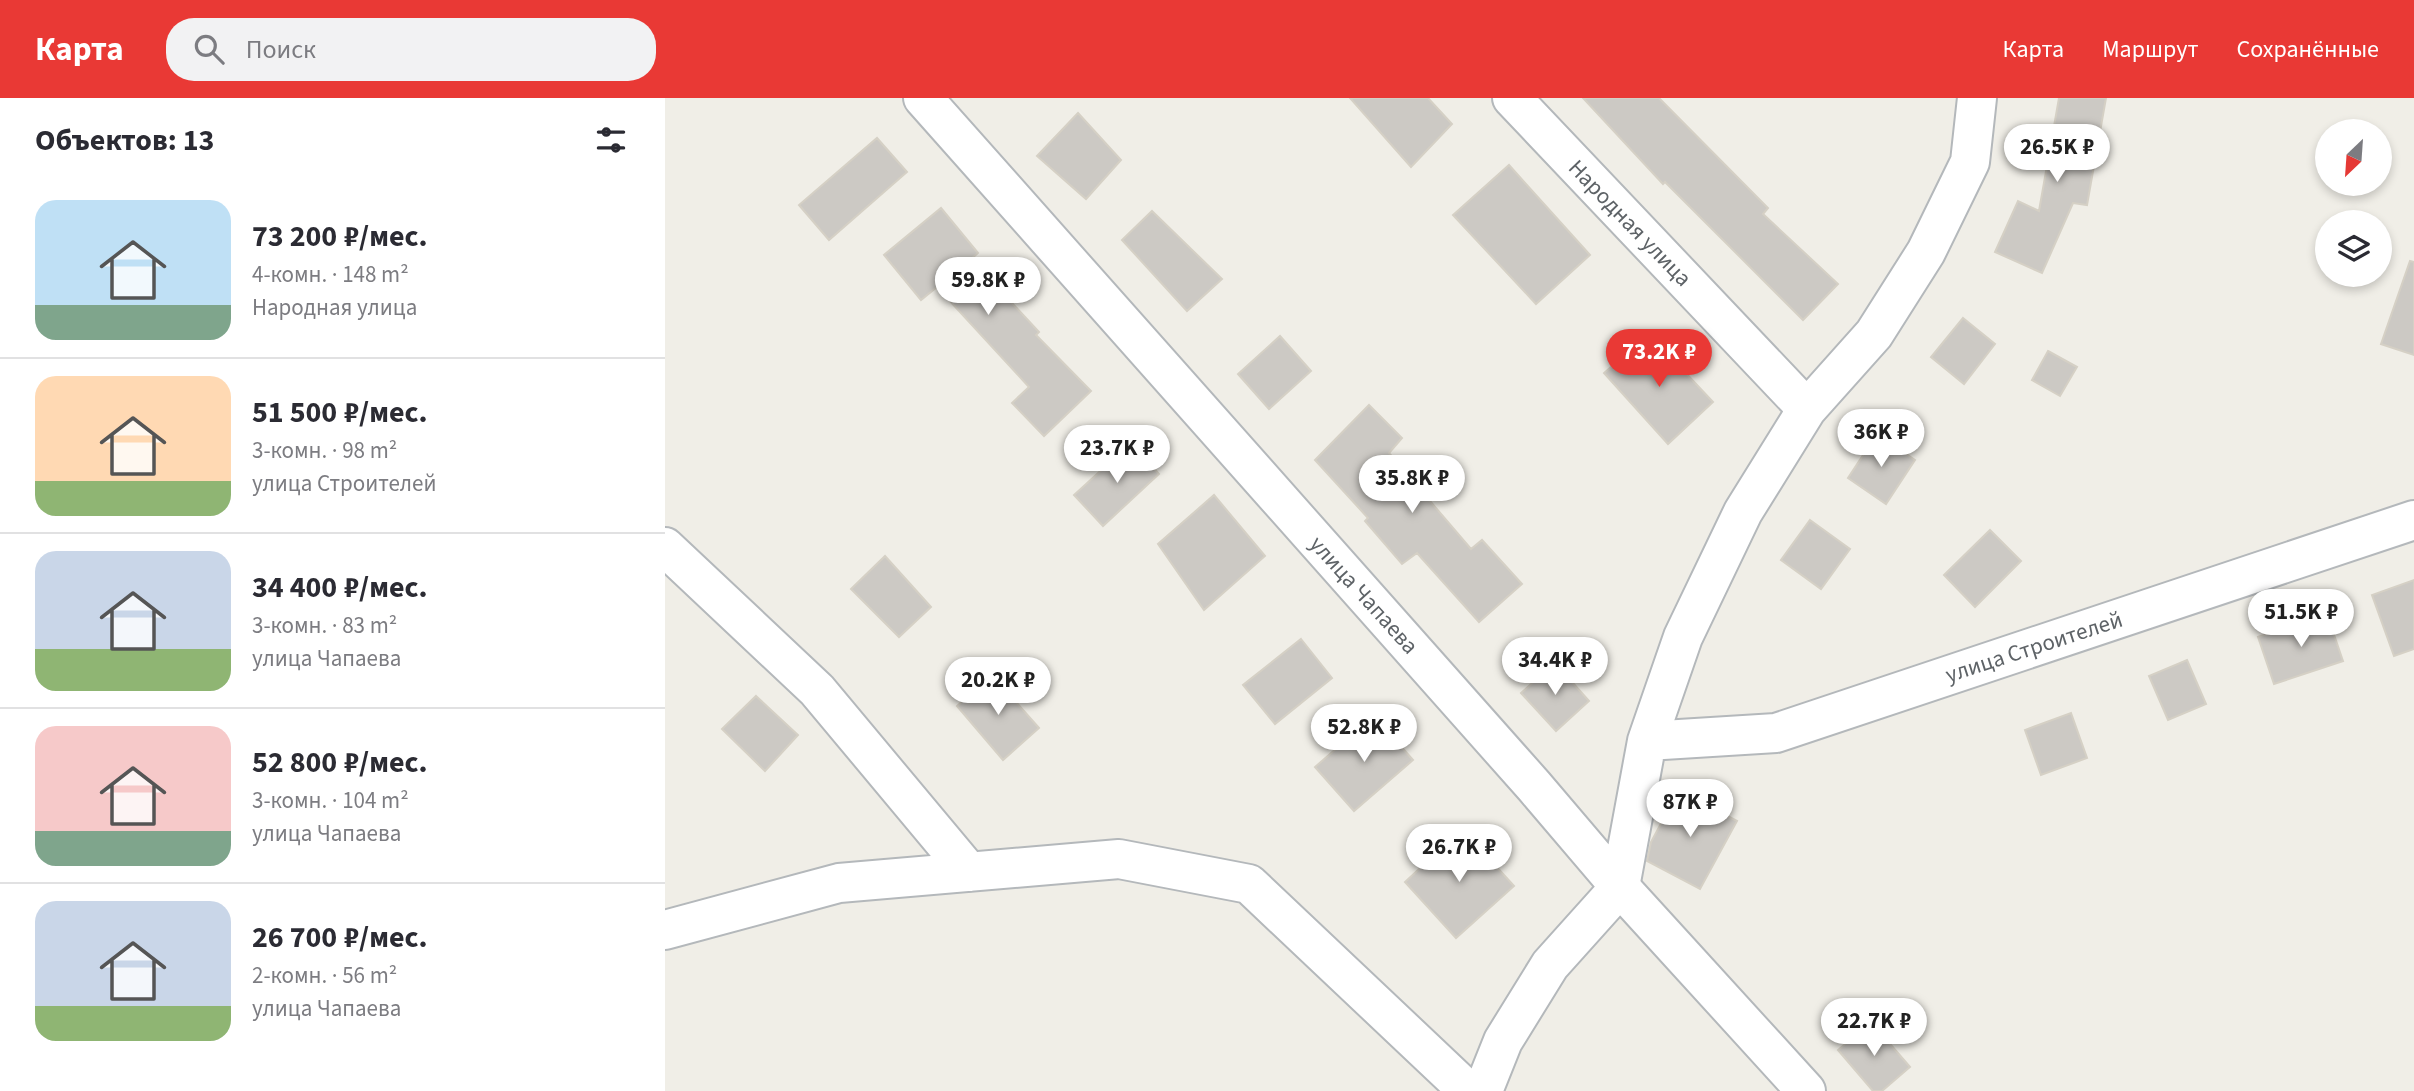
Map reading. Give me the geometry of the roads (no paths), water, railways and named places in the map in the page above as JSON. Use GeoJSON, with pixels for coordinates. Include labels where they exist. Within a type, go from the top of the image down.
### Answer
{"type":"FeatureCollection","features":[{"type":"Feature","properties":{"kind":"street","name":"улица Чапаева"},"geometry":{"type":"LineString","coordinates":[[923,98],[1534,786],[1620,887],[1806,1091]]}},
{"type":"Feature","properties":{"kind":"street","name":"Народная улица"},"geometry":{"type":"LineString","coordinates":[[1512,98],[1807,409]]}},
{"type":"Feature","properties":{"kind":"street"},"geometry":{"type":"LineString","coordinates":[[1483,1091],[1503,1041],[1550,965],[1620,887],[1647,741],[1683,637],[1743,512],[1807,409],[1874,334],[1926,252],[1970,162],[1977,98]]}},
{"type":"Feature","properties":{"kind":"street","name":"улица Строителей"},"geometry":{"type":"LineString","coordinates":[[1647,741],[1776,733],[2414,520]]}},
{"type":"Feature","properties":{"kind":"street"},"geometry":{"type":"LineString","coordinates":[[665,547],[817,690],[969,872]]}},
{"type":"Feature","properties":{"kind":"street"},"geometry":{"type":"LineString","coordinates":[[665,930],[839,883],[1119,859],[1249,884],[1468,1091]]}}]}
